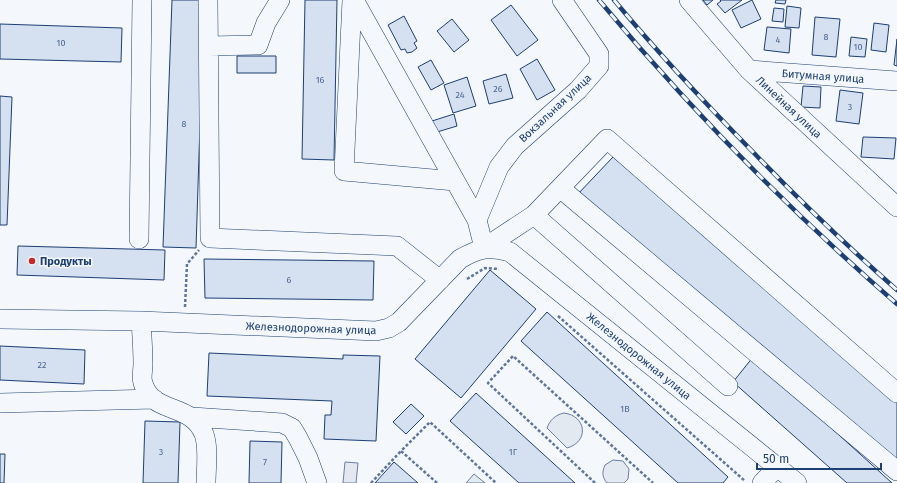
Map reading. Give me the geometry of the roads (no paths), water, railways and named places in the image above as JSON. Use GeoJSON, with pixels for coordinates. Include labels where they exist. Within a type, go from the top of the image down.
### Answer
{"type":"FeatureCollection","features":[{"type":"Feature","properties":{"kind":"street"},"geometry":{"type":"LineString","coordinates":[[139,239],[142,0]]}},
{"type":"Feature","properties":{"kind":"street"},"geometry":{"type":"LineString","coordinates":[[208,0],[210,238],[397,246],[440,280]]}},
{"type":"Feature","properties":{"kind":"street"},"geometry":{"type":"LineString","coordinates":[[209,46],[258,45],[266,23],[280,0]]}},
{"type":"Feature","properties":{"kind":"street"},"geometry":{"type":"LineString","coordinates":[[353,0],[344,171],[455,181]]}},
{"type":"Feature","properties":{"kind":"street"},"geometry":{"type":"LineString","coordinates":[[353,0],[477,220],[484,248],[534,215],[607,139],[897,394]]}},
{"type":"Feature","properties":{"kind":"street","name":"Вокзальная улица"},"geometry":{"type":"LineString","coordinates":[[477,220],[499,167],[515,146],[578,90],[599,66],[599,54],[562,0]]}},
{"type":"Feature","properties":{"kind":"street","name":"Линейная улица"},"geometry":{"type":"LineString","coordinates":[[689,0],[749,70],[897,207]]}},
{"type":"Feature","properties":{"kind":"street","name":"Битумная улица"},"geometry":{"type":"LineString","coordinates":[[749,70],[897,81]]}},
{"type":"Feature","properties":{"kind":"street"},"geometry":{"type":"LineString","coordinates":[[560,188],[897,471]]}},
{"type":"Feature","properties":{"kind":"street"},"geometry":{"type":"LineString","coordinates":[[534,215],[728,386]]}},
{"type":"Feature","properties":{"kind":"street","name":"Железнодорожная улица"},"geometry":{"type":"LineString","coordinates":[[0,319],[141,321],[376,331],[389,328],[399,322],[460,259],[472,252],[484,248],[498,248],[510,252],[797,483]]}},
{"type":"Feature","properties":{"kind":"street"},"geometry":{"type":"LineString","coordinates":[[141,321],[143,383],[149,394],[159,404],[182,411],[192,417],[199,425],[204,435],[206,446],[206,483]]}},
{"type":"Feature","properties":{"kind":"street"},"geometry":{"type":"LineString","coordinates":[[0,403],[154,399]]}},
{"type":"Feature","properties":{"kind":"street"},"geometry":{"type":"LineString","coordinates":[[192,417],[282,423],[292,428],[308,458],[317,483]]}},
{"type":"Feature","properties":{"kind":"street"},"geometry":{"type":"LineString","coordinates":[[753,482],[777,467]]}},
{"type":"Feature","properties":{"kind":"railway"},"geometry":{"type":"LineString","coordinates":[[599,0],[669,80],[742,158],[818,233],[897,304]]}},
{"type":"Feature","properties":{"kind":"railway"},"geometry":{"type":"LineString","coordinates":[[614,0],[682,78],[770,170],[860,257],[897,290]]}},
{"type":"Feature","properties":{"kind":"place","name":"Продукты"},"geometry":{"type":"Point","coordinates":[32,261]}}]}
